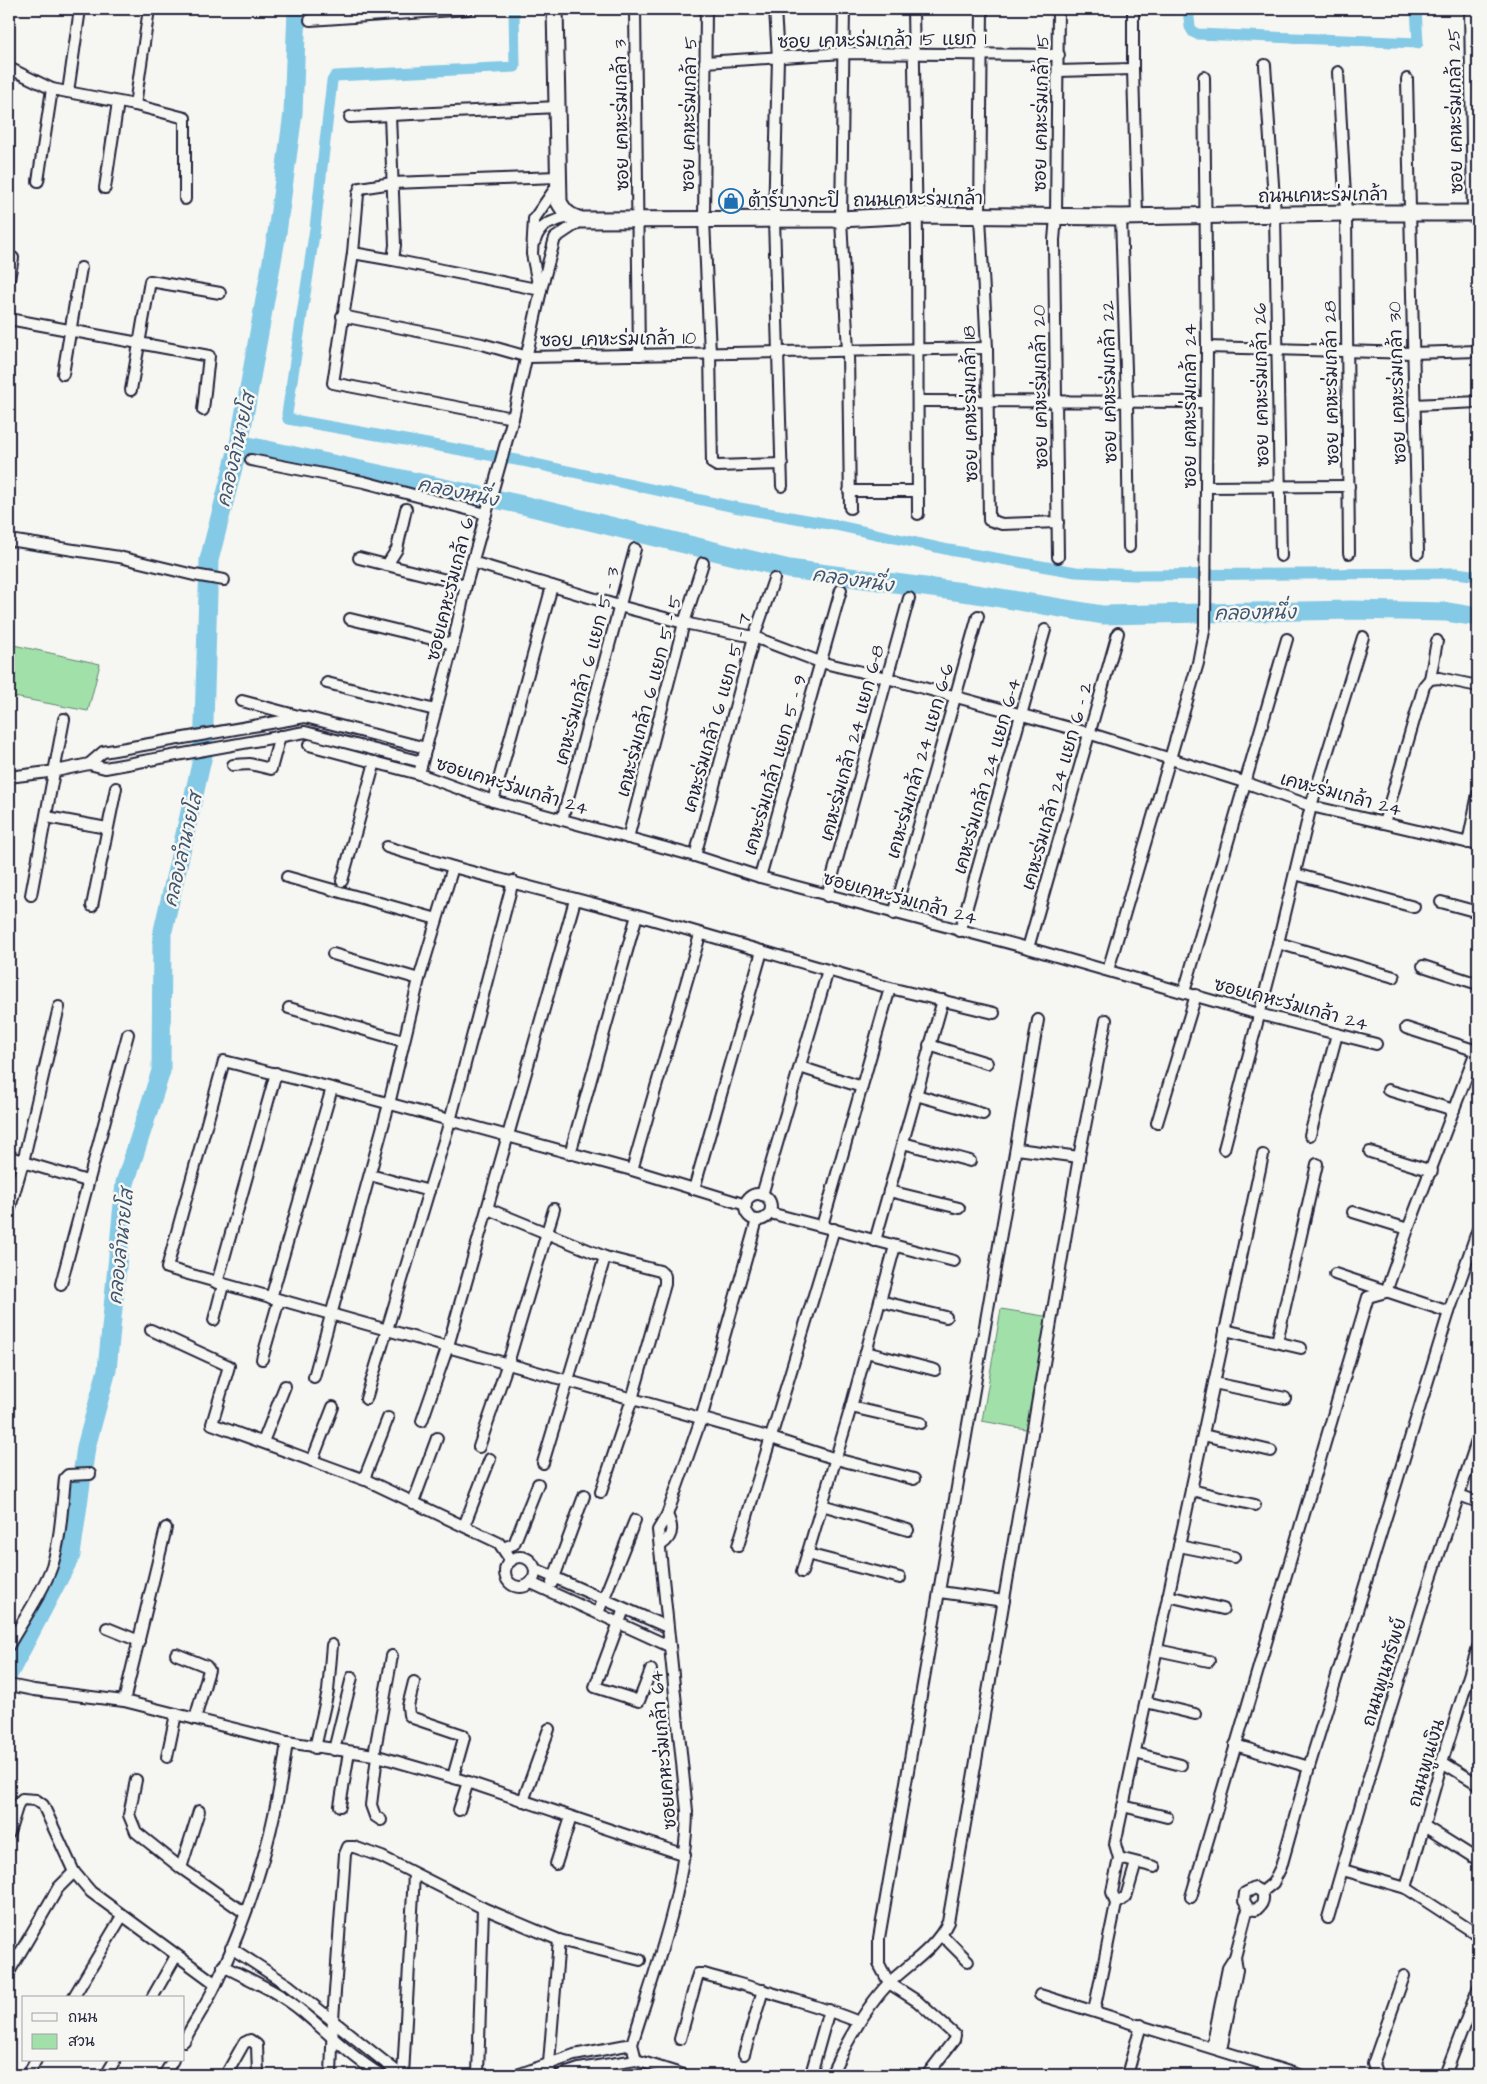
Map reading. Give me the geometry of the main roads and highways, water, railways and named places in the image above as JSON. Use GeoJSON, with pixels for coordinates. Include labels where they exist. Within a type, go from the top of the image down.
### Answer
{"type":"FeatureCollection","features":[{"type":"Feature","properties":{"kind":"waterway","name":"คลองลำนายโส"},"geometry":{"type":"LineString","coordinates":[[9,1673],[71,1555],[86,1447],[107,1370],[125,1183],[161,1071],[162,935],[203,755],[209,560],[239,444],[277,233],[293,113],[297,9]]}},
{"type":"Feature","properties":{"kind":"waterway"},"geometry":{"type":"LineString","coordinates":[[514,9],[515,67],[335,76],[332,81],[315,228],[287,414],[288,419],[522,461],[734,507],[835,525],[949,550],[1076,572],[1134,575],[1457,573],[1478,576]]}},
{"type":"Feature","properties":{"kind":"waterway"},"geometry":{"type":"LineString","coordinates":[[1188,9],[1190,27],[1197,34],[1418,43],[1416,9]]}},
{"type":"Feature","properties":{"kind":"waterway","name":"คลองหนึ่ง"},"geometry":{"type":"LineString","coordinates":[[239,444],[523,505],[789,569],[970,593],[1103,615],[1351,610],[1447,612],[1478,617]]}},
{"type":"Feature","properties":{"kind":"place","name":"ต้าร์บางกะปิ"},"geometry":{"type":"Point","coordinates":[731,201]}}]}
